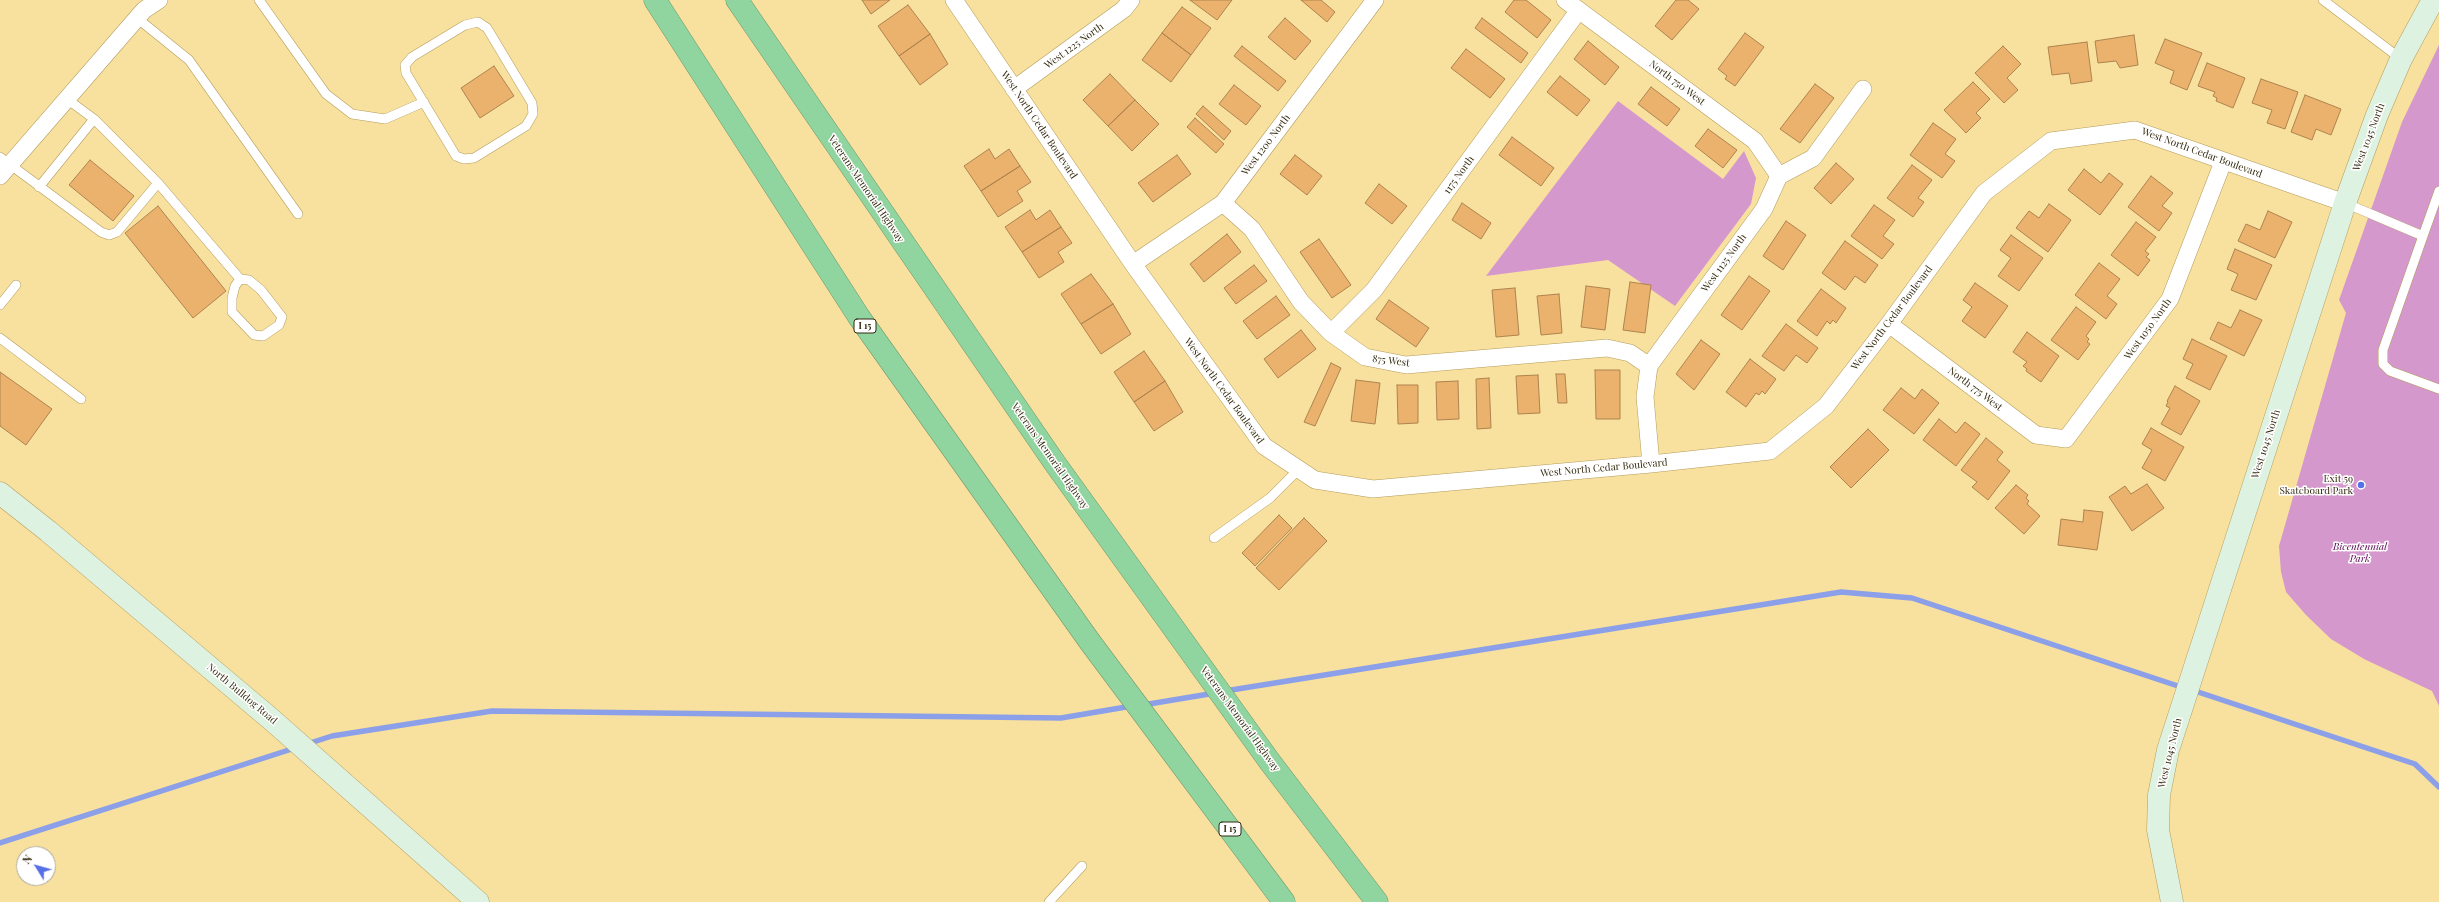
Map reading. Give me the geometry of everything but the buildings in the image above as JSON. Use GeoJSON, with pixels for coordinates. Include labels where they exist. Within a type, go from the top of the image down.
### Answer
{"type":"FeatureCollection","features":[{"type":"Feature","properties":{"kind":"highway","name":"I 15"},"geometry":{"type":"LineString","coordinates":[[655,0],[859,317],[1090,642],[1284,902]]}},
{"type":"Feature","properties":{"kind":"highway","name":"Veterans Memorial Highway"},"geometry":{"type":"LineString","coordinates":[[737,0],[1054,462],[1270,762],[1377,902]]}},
{"type":"Feature","properties":{"kind":"main road","name":"West 1045 North"},"geometry":{"type":"LineString","coordinates":[[2172,902],[2158,830],[2159,795],[2168,750],[2344,203],[2377,115],[2401,59],[2433,0]]}},
{"type":"Feature","properties":{"kind":"main road","name":"North Bulldog Road"},"geometry":{"type":"LineString","coordinates":[[0,493],[48,531],[272,720],[478,902]]}},
{"type":"Feature","properties":{"kind":"street"},"geometry":{"type":"LineString","coordinates":[[3,166],[67,99],[137,18],[159,0]]}},
{"type":"Feature","properties":{"kind":"street","name":"West North Cedar Boulevard"},"geometry":{"type":"LineString","coordinates":[[954,0],[1133,264],[1264,446],[1315,480],[1373,489],[1651,464],[1770,451],[1826,406],[1889,324],[1984,193],[2051,141],[2135,130],[2344,203]]}},
{"type":"Feature","properties":{"kind":"street","name":"West 1225 North"},"geometry":{"type":"LineString","coordinates":[[1014,89],[1124,10],[1131,0]]}},
{"type":"Feature","properties":{"kind":"street","name":"West 1200 North"},"geometry":{"type":"LineString","coordinates":[[1133,264],[1223,203],[1375,0]]}},
{"type":"Feature","properties":{"kind":"street","name":"North 750 West"},"geometry":{"type":"LineString","coordinates":[[1565,0],[1755,141],[1779,176]]}},
{"type":"Feature","properties":{"kind":"street","name":"1175 North"},"geometry":{"type":"LineString","coordinates":[[1331,333],[1374,290],[1579,10]]}},
{"type":"Feature","properties":{"kind":"street"},"geometry":{"type":"LineString","coordinates":[[1779,176],[1813,158],[1863,89]]}},
{"type":"Feature","properties":{"kind":"street","name":"West 1050 North"},"geometry":{"type":"LineString","coordinates":[[2066,439],[2170,299],[2223,162]]}},
{"type":"Feature","properties":{"kind":"street","name":"West 1125 North"},"geometry":{"type":"LineString","coordinates":[[1651,464],[1645,397],[1649,366],[1764,209],[1779,176]]}},
{"type":"Feature","properties":{"kind":"street","name":"875 West"},"geometry":{"type":"LineString","coordinates":[[1223,203],[1252,229],[1301,302],[1331,333],[1365,358],[1406,364],[1607,348],[1630,353],[1649,366]]}},
{"type":"Feature","properties":{"kind":"street","name":"North 775 West"},"geometry":{"type":"LineString","coordinates":[[1889,324],[2036,435],[2066,439]]}},
{"type":"Feature","properties":{"kind":"lane"},"geometry":{"type":"LineString","coordinates":[[259,0],[326,94],[352,114],[384,119],[424,102]]}},
{"type":"Feature","properties":{"kind":"lane"},"geometry":{"type":"LineString","coordinates":[[2323,0],[2401,59]]}},
{"type":"Feature","properties":{"kind":"lane"},"geometry":{"type":"LineString","coordinates":[[137,18],[189,60],[298,214]]}},
{"type":"Feature","properties":{"kind":"lane"},"geometry":{"type":"LineString","coordinates":[[478,22],[487,28],[528,96],[532,103],[533,114],[526,126],[474,158],[464,159],[456,156],[424,102],[406,73],[405,65],[412,57],[465,25],[478,22]]}},
{"type":"Feature","properties":{"kind":"lane"},"geometry":{"type":"LineString","coordinates":[[67,99],[94,119],[158,183],[240,279],[249,280],[261,290],[282,317],[279,324],[263,336],[254,335],[232,312],[232,298],[235,286],[240,279]]}},
{"type":"Feature","properties":{"kind":"lane"},"geometry":{"type":"LineString","coordinates":[[39,187],[94,119]]}},
{"type":"Feature","properties":{"kind":"lane"},"geometry":{"type":"LineString","coordinates":[[3,166],[39,187],[100,232],[110,235],[117,232],[158,183]]}},
{"type":"Feature","properties":{"kind":"lane"},"geometry":{"type":"LineString","coordinates":[[2439,191],[2383,350],[2383,364],[2390,371],[2439,389]]}},
{"type":"Feature","properties":{"kind":"lane"},"geometry":{"type":"LineString","coordinates":[[2344,203],[2423,236]]}},
{"type":"Feature","properties":{"kind":"lane"},"geometry":{"type":"LineString","coordinates":[[0,305],[16,285]]}},
{"type":"Feature","properties":{"kind":"lane"},"geometry":{"type":"LineString","coordinates":[[0,338],[81,399]]}},
{"type":"Feature","properties":{"kind":"lane"},"geometry":{"type":"LineString","coordinates":[[1214,538],[1270,498],[1299,470]]}},
{"type":"Feature","properties":{"kind":"lane"},"geometry":{"type":"LineString","coordinates":[[1049,902],[1082,866]]}},
{"type":"Feature","properties":{"kind":"green space","name":"Bicentennial Park"},"geometry":{"type":"Polygon","coordinates":[[[2439,45],[2439,706],[2432,691],[2364,659],[2331,639],[2306,615],[2286,592],[2281,572],[2279,546],[2346,313],[2339,300],[2402,122],[2439,45]]]}},
{"type":"Feature","properties":{"kind":"green space"},"geometry":{"type":"Polygon","coordinates":[[[1618,101],[1723,179],[1744,151],[1756,178],[1751,204],[1675,306],[1608,260],[1486,276],[1618,101]]]}},
{"type":"Feature","properties":{"kind":"waterway"},"geometry":{"type":"LineString","coordinates":[[1225,691],[1841,592],[1912,598],[2184,688]]}},
{"type":"Feature","properties":{"kind":"waterway"},"geometry":{"type":"LineString","coordinates":[[2192,690],[2415,764],[2439,787]]}},
{"type":"Feature","properties":{"kind":"waterway"},"geometry":{"type":"LineString","coordinates":[[1143,705],[1215,693]]}},
{"type":"Feature","properties":{"kind":"waterway"},"geometry":{"type":"LineString","coordinates":[[307,744],[332,736],[492,711],[1061,718],[1132,706]]}},
{"type":"Feature","properties":{"kind":"waterway"},"geometry":{"type":"LineString","coordinates":[[0,843],[295,748]]}},
{"type":"Feature","properties":{"kind":"place","name":"Exit 59 Skateboard Park"},"geometry":{"type":"Point","coordinates":[2361,485]}}]}
